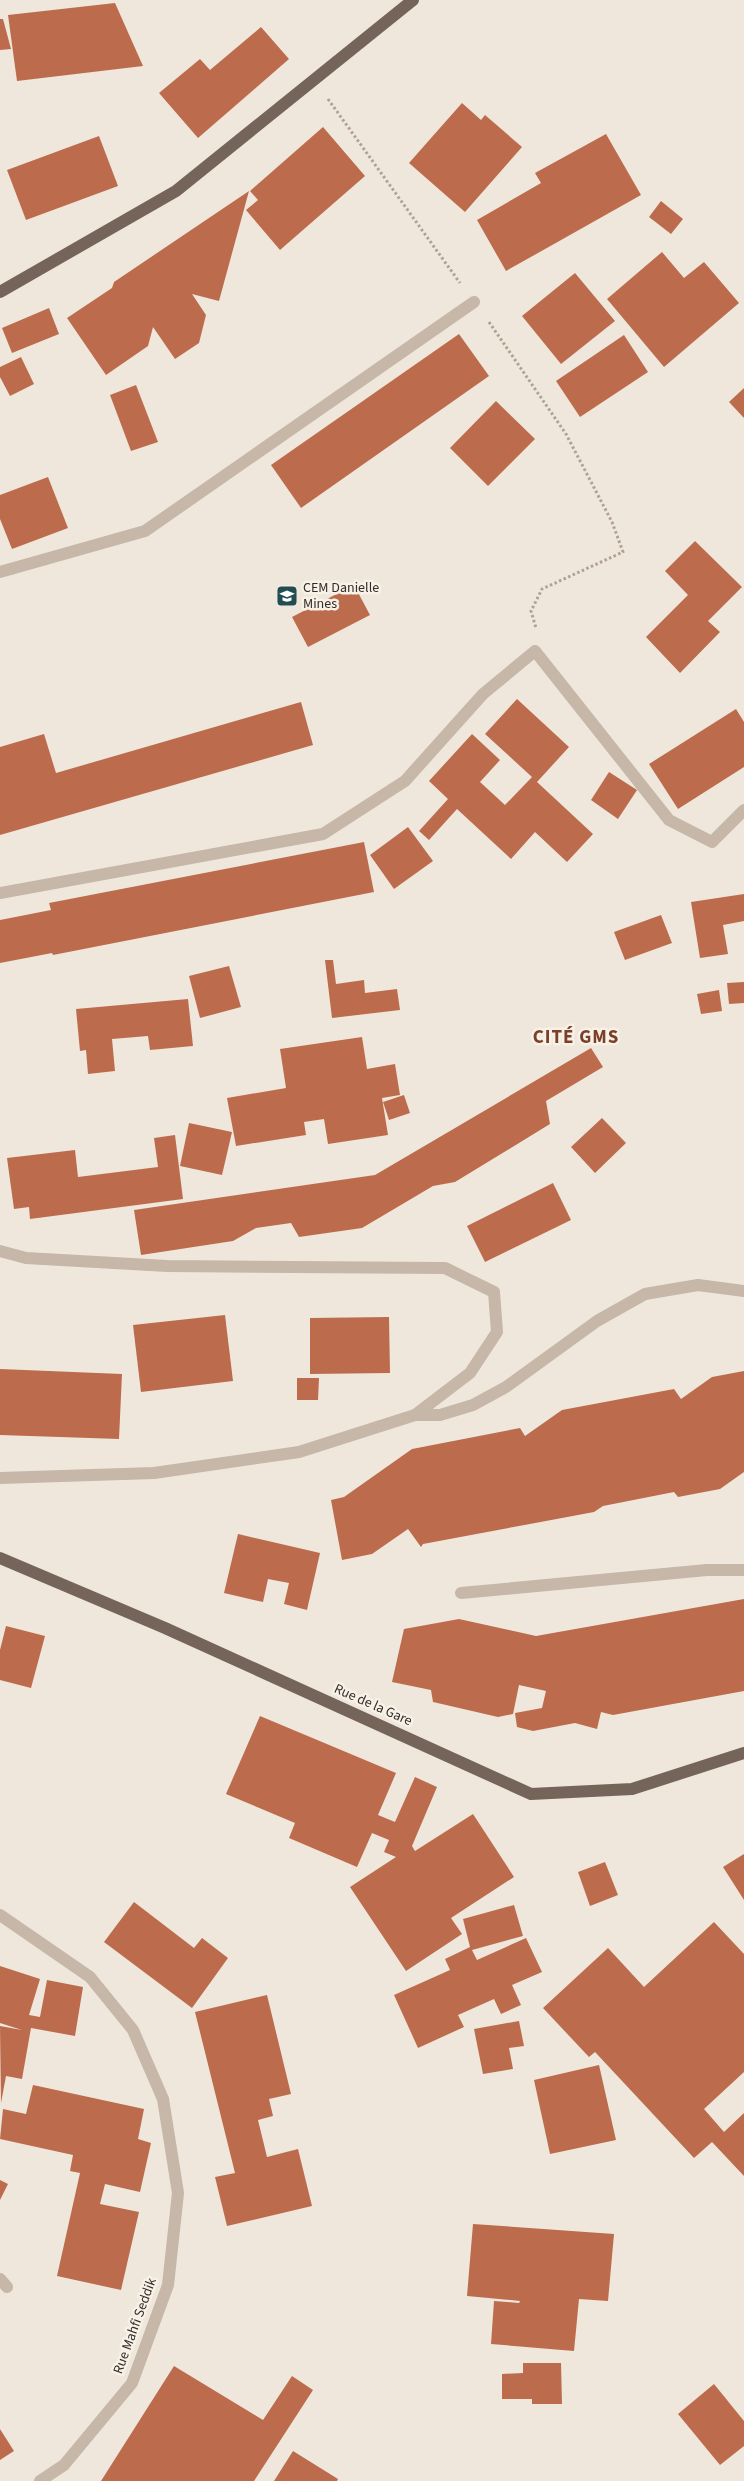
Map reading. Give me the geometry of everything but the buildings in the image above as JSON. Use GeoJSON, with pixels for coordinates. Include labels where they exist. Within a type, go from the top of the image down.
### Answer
{"type":"FeatureCollection","features":[{"type":"Feature","properties":{"kind":"main road"},"geometry":{"type":"LineString","coordinates":[[0,292],[176,192],[413,0]]}},
{"type":"Feature","properties":{"kind":"main road","name":"Rue de la Gare"},"geometry":{"type":"LineString","coordinates":[[0,1558],[165,1628],[531,1794],[632,1789],[744,1752]]}},
{"type":"Feature","properties":{"kind":"street"},"geometry":{"type":"LineString","coordinates":[[0,572],[145,531],[474,302]]}},
{"type":"Feature","properties":{"kind":"street"},"geometry":{"type":"LineString","coordinates":[[0,893],[322,834],[405,781],[483,694],[535,651],[669,820],[712,842],[744,810]]}},
{"type":"Feature","properties":{"kind":"street"},"geometry":{"type":"LineString","coordinates":[[0,1251],[26,1258],[167,1266],[445,1268],[494,1292],[497,1332],[470,1374],[415,1415]]}},
{"type":"Feature","properties":{"kind":"street"},"geometry":{"type":"LineString","coordinates":[[0,1478],[154,1473],[299,1452],[415,1415],[440,1415],[473,1405],[506,1387],[597,1321],[645,1294],[698,1285],[744,1291]]}},
{"type":"Feature","properties":{"kind":"street"},"geometry":{"type":"LineString","coordinates":[[461,1593],[707,1570],[744,1570]]}},
{"type":"Feature","properties":{"kind":"street","name":"Rue Mahfi Seddik"},"geometry":{"type":"LineString","coordinates":[[0,1916],[90,1977],[133,2030],[163,2099],[178,2193],[168,2285],[132,2383],[64,2465],[40,2481]]}},
{"type":"Feature","properties":{"kind":"path"},"geometry":{"type":"LineString","coordinates":[[337,111],[566,434],[612,522],[623,552],[542,589],[531,611],[539,636],[535,651]]}},
{"type":"Feature","properties":{"kind":"place","name":"CEM Danielle Mines"},"geometry":{"type":"Point","coordinates":[287,596]}},
{"type":"Feature","properties":{"kind":"district","name":"CITÉ GMS"},"geometry":{"type":"Point","coordinates":[576,1037]}}]}
